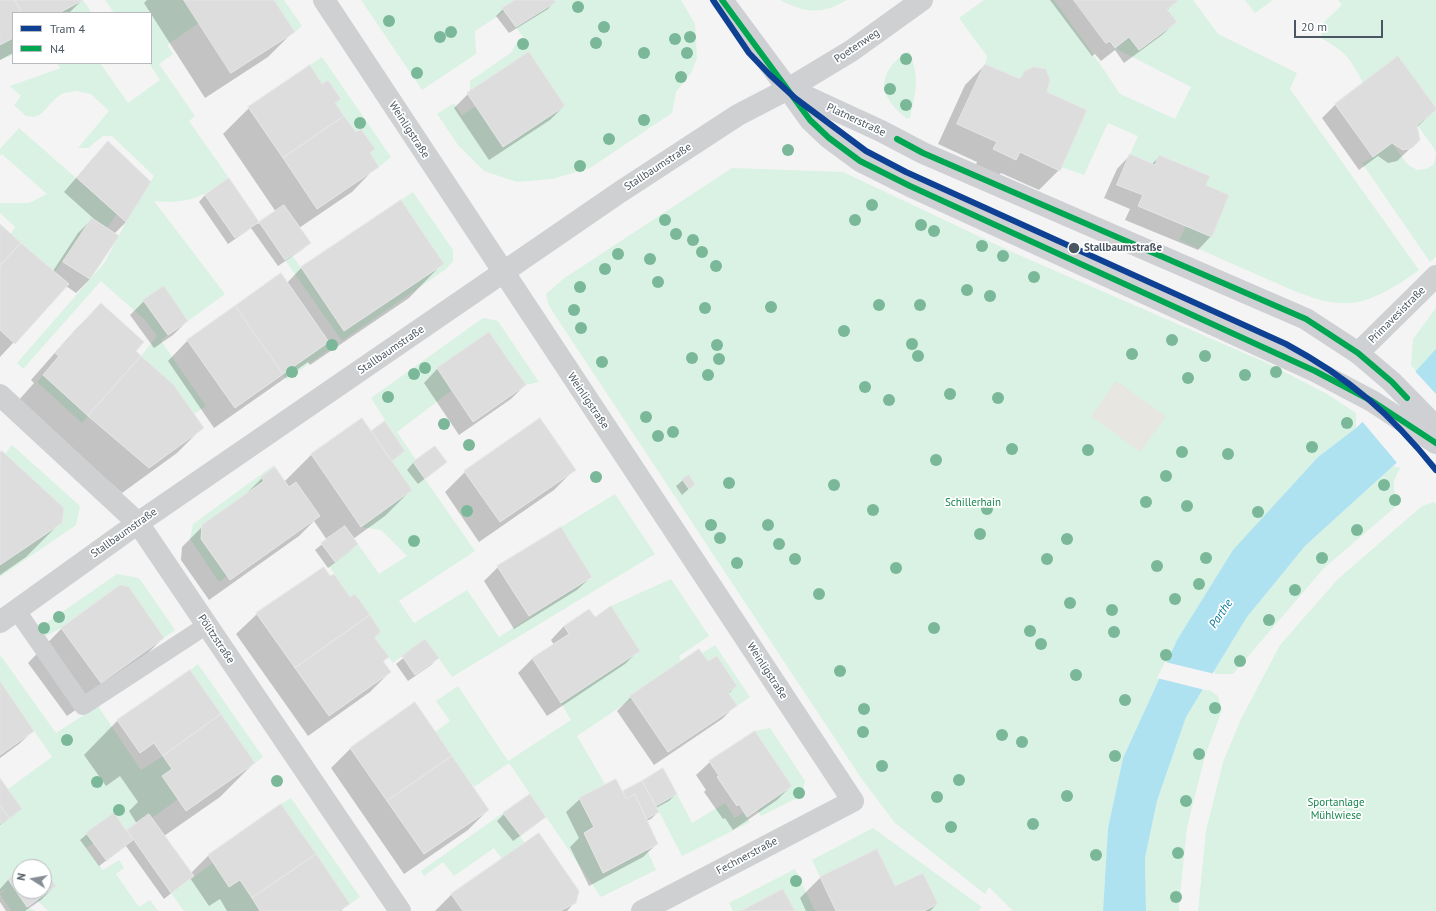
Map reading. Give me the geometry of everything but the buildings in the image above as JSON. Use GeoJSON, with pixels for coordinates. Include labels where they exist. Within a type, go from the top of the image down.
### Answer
{"type":"FeatureCollection","features":[{"type":"Feature","properties":{"kind":"main road","name":"Platnerstraße"},"geometry":{"type":"LineString","coordinates":[[722,0],[810,120],[829,138],[860,161],[917,189],[1315,371],[1435,437]]}},
{"type":"Feature","properties":{"kind":"main road","name":"Platnerstraße"},"geometry":{"type":"LineString","coordinates":[[788,89],[882,131],[923,153],[1306,319],[1358,353],[1392,382],[1435,437]]}},
{"type":"Feature","properties":{"kind":"street","name":"Weinligstraße"},"geometry":{"type":"LineString","coordinates":[[324,0],[852,801]]}},
{"type":"Feature","properties":{"kind":"street","name":"Poetenweg"},"geometry":{"type":"LineString","coordinates":[[788,89],[857,48],[922,0]]}},
{"type":"Feature","properties":{"kind":"street","name":"Stallbaumstraße"},"geometry":{"type":"LineString","coordinates":[[8,616],[138,523],[620,192],[738,115],[788,89]]}},
{"type":"Feature","properties":{"kind":"street","name":"Primavesistraße"},"geometry":{"type":"LineString","coordinates":[[1358,353],[1436,276]]}},
{"type":"Feature","properties":{"kind":"street","name":"Pölitzstraße"},"geometry":{"type":"LineString","coordinates":[[0,395],[138,523],[400,911]]}},
{"type":"Feature","properties":{"kind":"street","name":"Fechnerstraße"},"geometry":{"type":"LineString","coordinates":[[642,911],[852,801]]}},
{"type":"Feature","properties":{"kind":"lane"},"geometry":{"type":"LineString","coordinates":[[8,616],[83,706],[207,625]]}},
{"type":"Feature","properties":{"kind":"green space"},"geometry":{"type":"Polygon","coordinates":[[[83,0],[91,12],[62,12],[83,0]]]}},
{"type":"Feature","properties":{"kind":"green space"},"geometry":{"type":"Polygon","coordinates":[[[105,0],[184,0],[199,23],[167,45],[173,54],[159,64],[195,116],[189,121],[229,178],[208,192],[194,198],[169,202],[154,201],[225,294],[188,321],[164,286],[143,301],[168,335],[161,341],[206,406],[194,414],[173,384],[141,356],[157,336],[145,320],[101,281],[23,369],[17,363],[105,262],[126,222],[154,176],[112,136],[103,136],[88,148],[78,148],[109,111],[91,94],[76,91],[64,93],[57,97],[41,114],[34,117],[26,116],[14,105],[21,96],[10,86],[61,68],[57,64],[101,64],[128,103],[160,80],[150,64],[152,64],[152,12],[113,12],[105,0]]]}},
{"type":"Feature","properties":{"kind":"green space"},"geometry":{"type":"Polygon","coordinates":[[[274,0],[284,0],[302,26],[295,32],[274,0]]]}},
{"type":"Feature","properties":{"kind":"green space"},"geometry":{"type":"Polygon","coordinates":[[[361,0],[515,0],[502,8],[504,12],[475,31],[476,54],[422,90],[361,0]]]}},
{"type":"Feature","properties":{"kind":"green space"},"geometry":{"type":"Polygon","coordinates":[[[552,0],[681,0],[695,24],[697,58],[691,73],[676,92],[672,113],[590,168],[552,179],[517,182],[484,171],[458,145],[437,114],[454,103],[462,115],[476,106],[503,147],[565,106],[470,91],[470,81],[512,52],[515,45],[524,38],[516,27],[552,0]]]}},
{"type":"Feature","properties":{"kind":"green space"},"geometry":{"type":"Polygon","coordinates":[[[780,0],[847,0],[838,5],[821,10],[806,10],[780,0]]]}},
{"type":"Feature","properties":{"kind":"green space"},"geometry":{"type":"Polygon","coordinates":[[[984,0],[1054,0],[1120,94],[1175,119],[1191,87],[1115,48],[1129,37],[1139,50],[1177,22],[1167,9],[1178,1],[1177,0],[1193,0],[1218,34],[1297,73],[1290,89],[1419,270],[1404,281],[1386,291],[1360,302],[1339,303],[1315,298],[1179,240],[1186,226],[1212,237],[1229,195],[1206,185],[1210,176],[1160,155],[1155,165],[1130,154],[1138,136],[1108,123],[1084,175],[1061,167],[1087,110],[1047,92],[1050,80],[1046,69],[1030,68],[1020,79],[985,64],[987,56],[959,18],[984,0]]]}},
{"type":"Feature","properties":{"kind":"green space"},"geometry":{"type":"Polygon","coordinates":[[[1245,0],[1273,0],[1255,13],[1245,0]]]}},
{"type":"Feature","properties":{"kind":"green space"},"geometry":{"type":"Polygon","coordinates":[[[1338,0],[1436,0],[1436,108],[1398,57],[1363,83],[1355,68],[1346,56],[1336,47],[1321,38],[1324,22],[1342,5],[1338,0]]]}},
{"type":"Feature","properties":{"kind":"green space"},"geometry":{"type":"Polygon","coordinates":[[[12,39],[12,55],[0,60],[0,45],[12,39]]]}},
{"type":"Feature","properties":{"kind":"green space"},"geometry":{"type":"Polygon","coordinates":[[[909,51],[915,69],[916,84],[910,118],[906,118],[894,107],[884,88],[887,73],[892,65],[909,51]]]}},
{"type":"Feature","properties":{"kind":"green space"},"geometry":{"type":"Polygon","coordinates":[[[322,57],[391,157],[379,167],[370,153],[375,149],[361,129],[356,132],[335,103],[341,98],[328,80],[322,84],[310,65],[322,57]]]}},
{"type":"Feature","properties":{"kind":"green space"},"geometry":{"type":"Polygon","coordinates":[[[1436,110],[1436,154],[1434,148],[1417,125],[1436,110]]]}},
{"type":"Feature","properties":{"kind":"green space"},"geometry":{"type":"Polygon","coordinates":[[[19,128],[117,214],[107,228],[92,218],[55,272],[11,234],[15,227],[0,213],[0,203],[29,203],[47,194],[2,154],[0,156],[0,149],[19,128]]]}},
{"type":"Feature","properties":{"kind":"green space"},"geometry":{"type":"Polygon","coordinates":[[[1392,143],[1407,164],[1417,170],[1426,169],[1434,164],[1436,155],[1436,257],[1430,262],[1362,163],[1392,143]]]}},
{"type":"Feature","properties":{"kind":"green space","name":"Schillerhain"},"geometry":{"type":"Polygon","coordinates":[[[732,168],[843,172],[1012,252],[1267,363],[1327,394],[1356,413],[1356,428],[1318,457],[1233,551],[1177,640],[1123,758],[1108,828],[1103,911],[1013,911],[989,887],[985,894],[895,823],[861,778],[549,306],[546,294],[563,279],[732,168]]]}},
{"type":"Feature","properties":{"kind":"green space"},"geometry":{"type":"Polygon","coordinates":[[[413,192],[453,250],[453,261],[446,269],[342,341],[285,260],[292,255],[344,331],[444,264],[401,200],[413,192]]]}},
{"type":"Feature","properties":{"kind":"green space"},"geometry":{"type":"Polygon","coordinates":[[[1436,308],[1436,394],[1411,365],[1413,339],[1436,308]]]}},
{"type":"Feature","properties":{"kind":"green space"},"geometry":{"type":"Polygon","coordinates":[[[483,318],[498,321],[539,382],[526,385],[489,332],[437,368],[451,391],[397,432],[416,460],[413,462],[475,551],[399,601],[414,623],[467,590],[499,637],[592,577],[561,527],[615,494],[655,554],[452,677],[425,639],[393,663],[374,637],[381,632],[355,594],[350,597],[329,566],[358,544],[379,574],[407,556],[381,530],[361,527],[412,490],[392,461],[405,451],[371,398],[483,318]]]}},
{"type":"Feature","properties":{"kind":"green space"},"geometry":{"type":"Polygon","coordinates":[[[329,342],[333,347],[286,380],[283,374],[329,342]]]}},
{"type":"Feature","properties":{"kind":"green space"},"geometry":{"type":"Polygon","coordinates":[[[43,375],[88,416],[82,423],[37,382],[43,375]]]}},
{"type":"Feature","properties":{"kind":"green space"},"geometry":{"type":"Polygon","coordinates":[[[12,445],[80,506],[76,525],[0,577],[0,565],[62,523],[64,508],[5,454],[12,445]]]}},
{"type":"Feature","properties":{"kind":"green space"},"geometry":{"type":"Polygon","coordinates":[[[274,465],[275,467],[261,477],[264,481],[202,526],[201,540],[227,576],[219,582],[190,539],[193,524],[274,465]]]}},
{"type":"Feature","properties":{"kind":"green space"},"geometry":{"type":"Polygon","coordinates":[[[1393,466],[1401,468],[1394,482],[1395,494],[1400,503],[1324,568],[1233,674],[1215,674],[1214,671],[1247,617],[1305,546],[1393,466]]]}},
{"type":"Feature","properties":{"kind":"green space","name":"Sportanlage Mühlwiese"},"geometry":{"type":"Polygon","coordinates":[[[1434,502],[1436,504],[1436,911],[1198,911],[1206,831],[1223,762],[1241,719],[1280,645],[1338,579],[1422,506],[1434,502]]]}},
{"type":"Feature","properties":{"kind":"green space"},"geometry":{"type":"Polygon","coordinates":[[[117,574],[139,578],[175,630],[164,638],[129,587],[120,585],[61,628],[42,638],[36,630],[117,574]]]}},
{"type":"Feature","properties":{"kind":"green space"},"geometry":{"type":"Polygon","coordinates":[[[671,579],[709,636],[679,656],[681,661],[632,699],[577,736],[605,784],[579,798],[594,827],[584,833],[603,873],[647,850],[656,870],[601,897],[509,763],[474,787],[435,732],[450,721],[436,701],[458,686],[508,761],[571,720],[561,703],[640,651],[611,606],[671,579]]]}},
{"type":"Feature","properties":{"kind":"green space"},"geometry":{"type":"Polygon","coordinates":[[[715,645],[750,697],[737,706],[728,692],[737,686],[717,656],[708,661],[702,653],[715,645]]]}},
{"type":"Feature","properties":{"kind":"green space"},"geometry":{"type":"Polygon","coordinates":[[[1,656],[56,733],[98,706],[141,770],[163,756],[172,769],[178,799],[152,818],[149,814],[127,830],[114,813],[94,843],[86,848],[103,870],[119,860],[124,868],[116,874],[139,907],[150,900],[158,911],[48,911],[37,900],[52,899],[52,889],[56,886],[52,880],[52,859],[12,859],[12,876],[8,879],[12,885],[12,899],[22,899],[27,907],[36,911],[11,911],[0,894],[7,888],[0,892],[0,824],[22,809],[8,789],[52,757],[0,681],[1,656]]]}},
{"type":"Feature","properties":{"kind":"green space"},"geometry":{"type":"Polygon","coordinates":[[[198,664],[263,757],[255,763],[190,670],[198,664]]]}},
{"type":"Feature","properties":{"kind":"green space"},"geometry":{"type":"Polygon","coordinates":[[[1203,689],[1211,691],[1218,696],[1222,710],[1205,756],[1187,827],[1179,911],[1146,911],[1145,858],[1157,801],[1186,717],[1203,689]]]}},
{"type":"Feature","properties":{"kind":"green space"},"geometry":{"type":"Polygon","coordinates":[[[770,728],[805,781],[801,796],[761,816],[757,810],[792,786],[755,731],[770,728]]]}},
{"type":"Feature","properties":{"kind":"green space"},"geometry":{"type":"Polygon","coordinates":[[[677,794],[692,823],[725,803],[735,818],[744,812],[750,822],[682,856],[656,806],[677,794]]]}},
{"type":"Feature","properties":{"kind":"green space"},"geometry":{"type":"Polygon","coordinates":[[[291,798],[360,897],[350,904],[281,804],[291,798]]]}},
{"type":"Feature","properties":{"kind":"green space"},"geometry":{"type":"Polygon","coordinates":[[[503,813],[525,843],[502,859],[494,848],[454,876],[443,862],[424,876],[421,871],[503,813]]]}},
{"type":"Feature","properties":{"kind":"green space"},"geometry":{"type":"Polygon","coordinates":[[[873,828],[982,907],[978,911],[924,911],[938,904],[923,873],[895,886],[877,849],[820,877],[812,860],[873,828]]]}},
{"type":"Feature","properties":{"kind":"green space"},"geometry":{"type":"Polygon","coordinates":[[[213,863],[240,880],[260,911],[184,911],[171,893],[213,863]]]}},
{"type":"Feature","properties":{"kind":"green space"},"geometry":{"type":"Polygon","coordinates":[[[795,869],[815,911],[795,911],[783,889],[741,911],[733,911],[729,903],[795,869]]]}},
{"type":"Feature","properties":{"kind":"sand"},"geometry":{"type":"Polygon","coordinates":[[[1116,381],[1166,416],[1140,452],[1091,416],[1116,381]]]}},
{"type":"Feature","properties":{"kind":"water","name":"Parthe"},"geometry":{"type":"Polygon","coordinates":[[[1436,349],[1436,427],[1305,546],[1247,617],[1186,717],[1157,801],[1145,858],[1146,911],[1103,911],[1108,828],[1123,758],[1177,640],[1233,550],[1318,457],[1356,428],[1416,371],[1436,349]]]}},
{"type":"Feature","properties":{"kind":"pier"},"geometry":{"type":"Polygon","coordinates":[[[1414,370],[1436,394],[1436,430],[1398,464],[1361,420],[1414,370]]]}},
{"type":"Feature","properties":{"kind":"pier"},"geometry":{"type":"Polygon","coordinates":[[[1165,662],[1215,674],[1205,690],[1157,678],[1165,662]]]}},
{"type":"Feature","properties":{"kind":"tram line","name":"4"},"geometry":{"type":"LineString","coordinates":[[713,0],[749,53],[770,75],[795,98],[866,151],[906,172],[1286,344],[1330,370],[1368,399],[1402,431],[1436,470]]}},
{"type":"Feature","properties":{"kind":"transit line","name":"N4"},"geometry":{"type":"LineString","coordinates":[[722,0],[810,120],[829,138],[860,161],[910,186],[1315,371],[1372,401],[1436,443]]}},
{"type":"Feature","properties":{"kind":"transit line","name":"N4"},"geometry":{"type":"LineString","coordinates":[[897,139],[923,153],[1306,319],[1358,353],[1392,382],[1407,398]]}},
{"type":"Feature","properties":{"kind":"place","name":"Stallbaumstraße"},"geometry":{"type":"Point","coordinates":[1074,248]}}]}
